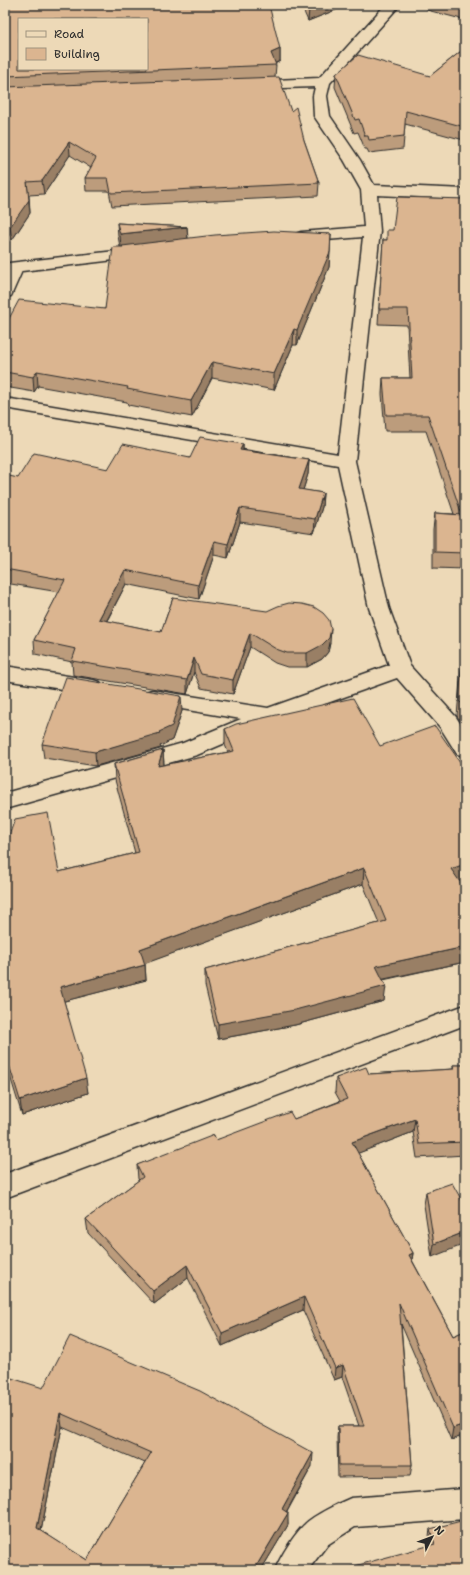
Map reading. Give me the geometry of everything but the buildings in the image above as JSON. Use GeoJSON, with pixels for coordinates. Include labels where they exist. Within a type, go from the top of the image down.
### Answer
{"type":"FeatureCollection","features":[{"type":"Feature","properties":{"kind":"street"},"geometry":{"type":"LineString","coordinates":[[393,5],[323,82],[320,96],[322,116],[352,160],[369,190],[372,231],[346,461],[380,608],[402,669],[448,722],[465,748]]}},
{"type":"Feature","properties":{"kind":"street"},"geometry":{"type":"LineString","coordinates":[[236,85],[323,82]]}},
{"type":"Feature","properties":{"kind":"street"},"geometry":{"type":"LineString","coordinates":[[369,190],[465,194]]}},
{"type":"Feature","properties":{"kind":"street"},"geometry":{"type":"LineString","coordinates":[[285,238],[372,231]]}},
{"type":"Feature","properties":{"kind":"street"},"geometry":{"type":"LineString","coordinates":[[5,292],[10,267],[153,251]]}},
{"type":"Feature","properties":{"kind":"street"},"geometry":{"type":"LineString","coordinates":[[5,403],[346,461]]}},
{"type":"Feature","properties":{"kind":"street"},"geometry":{"type":"LineString","coordinates":[[5,802],[189,749],[269,716],[402,669]]}},
{"type":"Feature","properties":{"kind":"street"},"geometry":{"type":"LineString","coordinates":[[5,673],[114,691]]}},
{"type":"Feature","properties":{"kind":"street"},"geometry":{"type":"LineString","coordinates":[[137,694],[269,716]]}},
{"type":"Feature","properties":{"kind":"street"},"geometry":{"type":"LineString","coordinates":[[5,1186],[465,1015]]}},
{"type":"Feature","properties":{"kind":"street"},"geometry":{"type":"LineString","coordinates":[[290,1570],[316,1534],[351,1513],[465,1504]]}}]}
